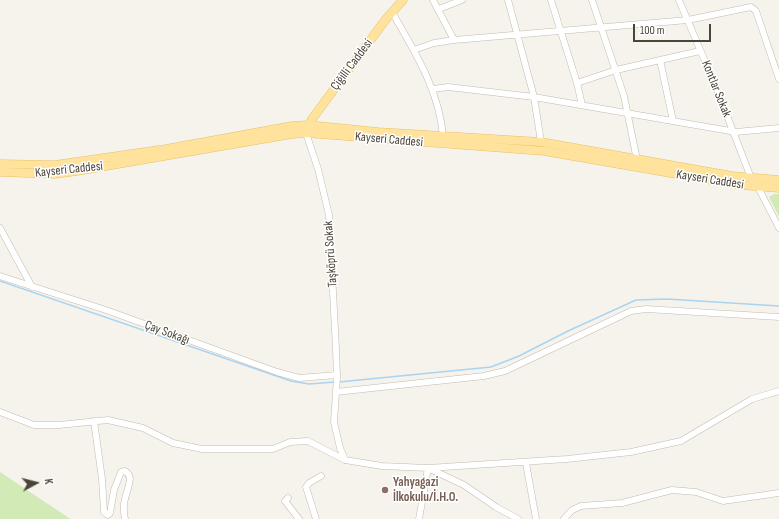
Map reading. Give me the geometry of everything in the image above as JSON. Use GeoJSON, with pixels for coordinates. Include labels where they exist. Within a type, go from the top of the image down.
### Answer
{"type":"FeatureCollection","features":[{"type":"Feature","properties":{"kind":"main road","name":"Çiğilli Caddesi"},"geometry":{"type":"LineString","coordinates":[[307,129],[392,12],[403,0]]}},
{"type":"Feature","properties":{"kind":"main road","name":"Kayseri Caddesi"},"geometry":{"type":"LineString","coordinates":[[0,164],[55,166],[166,149],[292,126],[307,129],[544,151],[758,187],[779,188]]}},
{"type":"Feature","properties":{"kind":"main road","name":"Kayseri Caddesi"},"geometry":{"type":"LineString","coordinates":[[0,172],[55,174],[77,172],[292,134],[307,129],[541,142],[638,160],[751,178],[779,180]]}},
{"type":"Feature","properties":{"kind":"street"},"geometry":{"type":"LineString","coordinates":[[433,0],[454,40]]}},
{"type":"Feature","properties":{"kind":"street"},"geometry":{"type":"LineString","coordinates":[[439,9],[462,0]]}},
{"type":"Feature","properties":{"kind":"street"},"geometry":{"type":"LineString","coordinates":[[508,0],[534,97],[541,142]]}},
{"type":"Feature","properties":{"kind":"street"},"geometry":{"type":"LineString","coordinates":[[551,0],[577,83],[582,105]]}},
{"type":"Feature","properties":{"kind":"street"},"geometry":{"type":"LineString","coordinates":[[592,0],[616,70],[628,114],[638,160]]}},
{"type":"Feature","properties":{"kind":"street","name":"Kontlar Sokak"},"geometry":{"type":"LineString","coordinates":[[679,0],[751,178],[758,187],[779,228]]}},
{"type":"Feature","properties":{"kind":"street"},"geometry":{"type":"LineString","coordinates":[[414,50],[434,43],[454,40],[688,20],[748,6],[753,7],[756,11],[779,79]]}},
{"type":"Feature","properties":{"kind":"street"},"geometry":{"type":"LineString","coordinates":[[392,12],[414,50],[433,89],[441,115],[443,136]]}},
{"type":"Feature","properties":{"kind":"street"},"geometry":{"type":"LineString","coordinates":[[577,83],[616,70],[700,51]]}},
{"type":"Feature","properties":{"kind":"street"},"geometry":{"type":"LineString","coordinates":[[660,60],[673,121]]}},
{"type":"Feature","properties":{"kind":"street"},"geometry":{"type":"LineString","coordinates":[[433,89],[448,87],[534,97],[733,131],[743,132],[779,128]]}},
{"type":"Feature","properties":{"kind":"street","name":"Taşköprü Sokak"},"geometry":{"type":"LineString","coordinates":[[307,129],[329,214],[337,376],[334,422],[340,448],[345,460]]}},
{"type":"Feature","properties":{"kind":"street"},"geometry":{"type":"LineString","coordinates":[[0,228],[32,287]]}},
{"type":"Feature","properties":{"kind":"street","name":"Çay Sokağı"},"geometry":{"type":"LineString","coordinates":[[0,276],[106,310],[277,372],[299,378],[337,376]]}},
{"type":"Feature","properties":{"kind":"street"},"geometry":{"type":"LineString","coordinates":[[336,392],[484,376],[505,371],[631,311],[646,309],[779,318]]}},
{"type":"Feature","properties":{"kind":"street"},"geometry":{"type":"LineString","coordinates":[[0,412],[34,425],[59,425],[108,420],[143,428],[173,443],[202,449],[274,449],[290,442],[308,441],[345,460],[382,466],[428,468],[526,463],[631,452],[681,441],[752,399],[779,391]]}},
{"type":"Feature","properties":{"kind":"street"},"geometry":{"type":"LineString","coordinates":[[94,421],[102,479],[104,512],[108,515],[110,513],[114,490],[121,472],[125,471],[130,479],[125,494],[124,511],[126,519]]}},
{"type":"Feature","properties":{"kind":"street"},"geometry":{"type":"LineString","coordinates":[[526,463],[536,519]]}},
{"type":"Feature","properties":{"kind":"street"},"geometry":{"type":"LineString","coordinates":[[419,519],[428,468]]}},
{"type":"Feature","properties":{"kind":"street"},"geometry":{"type":"LineString","coordinates":[[428,468],[464,485],[496,507],[518,519]]}},
{"type":"Feature","properties":{"kind":"street"},"geometry":{"type":"LineString","coordinates":[[316,519],[306,487],[309,483],[321,476]]}},
{"type":"Feature","properties":{"kind":"street"},"geometry":{"type":"LineString","coordinates":[[564,519],[572,510],[581,506],[622,503],[672,490],[696,492],[713,499],[723,501],[779,492]]}},
{"type":"Feature","properties":{"kind":"street"},"geometry":{"type":"LineString","coordinates":[[288,498],[285,501],[299,519]]}},
{"type":"Feature","properties":{"kind":"green space"},"geometry":{"type":"Polygon","coordinates":[[[774,194],[779,194],[779,217],[769,197],[774,194]]]}},
{"type":"Feature","properties":{"kind":"green space"},"geometry":{"type":"Polygon","coordinates":[[[0,472],[69,518],[70,519],[0,519],[0,472]]]}},
{"type":"Feature","properties":{"kind":"waterway"},"geometry":{"type":"LineString","coordinates":[[0,281],[291,381],[309,384],[335,382]]}},
{"type":"Feature","properties":{"kind":"waterway"},"geometry":{"type":"LineString","coordinates":[[339,382],[491,367],[519,356],[568,331],[636,300],[667,299],[779,306]]}},
{"type":"Feature","properties":{"kind":"place","name":"Yahyagazi İlkokulu/İ.H.O."},"geometry":{"type":"Point","coordinates":[385,490]}}]}
